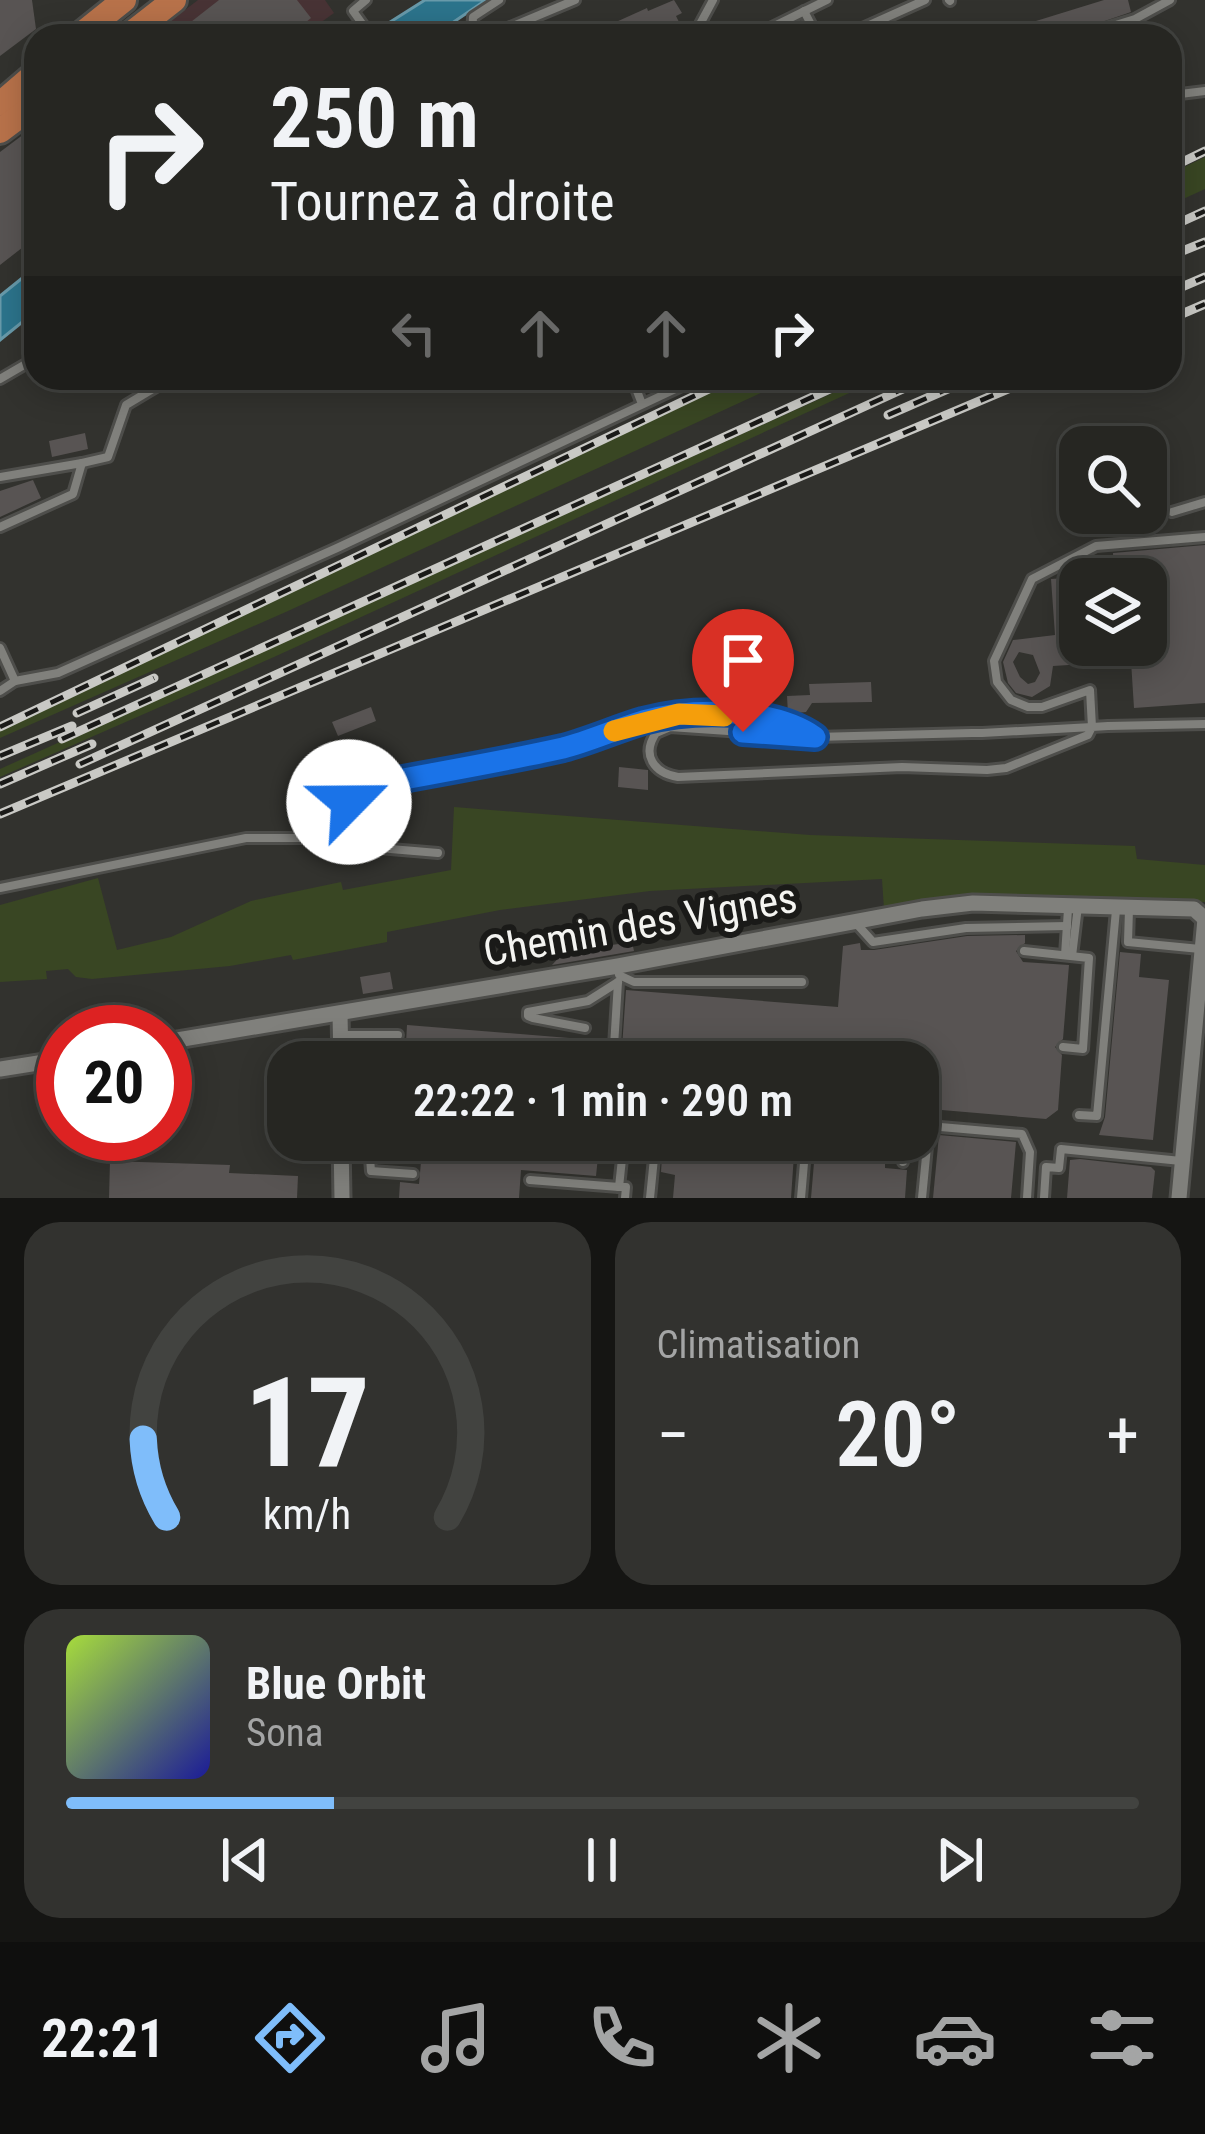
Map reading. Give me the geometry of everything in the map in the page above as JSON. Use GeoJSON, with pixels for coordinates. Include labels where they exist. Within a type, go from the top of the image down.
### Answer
{"type":"FeatureCollection","features":[{"type":"Feature","properties":{"kind":"main road"},"geometry":{"type":"LineString","coordinates":[[143,24],[174,0]]}},
{"type":"Feature","properties":{"kind":"main road"},"geometry":{"type":"LineString","coordinates":[[94,24],[118,5]]}},
{"type":"Feature","properties":{"kind":"main road"},"geometry":{"type":"LineString","coordinates":[[0,104],[24,83]]}},
{"type":"Feature","properties":{"kind":"street","name":"Chemin des Vignes"},"geometry":{"type":"LineString","coordinates":[[192,1038],[618,974],[854,921],[973,903],[1123,908],[1137,914],[1205,919]]}},
{"type":"Feature","properties":{"kind":"street"},"geometry":{"type":"LineString","coordinates":[[1179,1198],[1198,1060],[1205,919]]}},
{"type":"Feature","properties":{"kind":"street"},"geometry":{"type":"LineString","coordinates":[[340,1014],[340,1041]]}},
{"type":"Feature","properties":{"kind":"street"},"geometry":{"type":"LineString","coordinates":[[0,1070],[36,1063]]}},
{"type":"Feature","properties":{"kind":"street"},"geometry":{"type":"LineString","coordinates":[[342,1161],[342,1198]]}},
{"type":"Feature","properties":{"kind":"lane"},"geometry":{"type":"LineString","coordinates":[[363,24],[353,11],[366,0]]}},
{"type":"Feature","properties":{"kind":"lane"},"geometry":{"type":"LineString","coordinates":[[473,24],[473,17],[500,0]]}},
{"type":"Feature","properties":{"kind":"lane"},"geometry":{"type":"LineString","coordinates":[[517,24],[575,0]]}},
{"type":"Feature","properties":{"kind":"lane"},"geometry":{"type":"LineString","coordinates":[[778,24],[827,0]]}},
{"type":"Feature","properties":{"kind":"lane"},"geometry":{"type":"LineString","coordinates":[[872,24],[925,0]]}},
{"type":"Feature","properties":{"kind":"lane"},"geometry":{"type":"LineString","coordinates":[[1119,24],[1170,0]]}},
{"type":"Feature","properties":{"kind":"lane"},"geometry":{"type":"LineString","coordinates":[[804,11],[811,24]]}},
{"type":"Feature","properties":{"kind":"lane"},"geometry":{"type":"LineString","coordinates":[[0,477],[108,457],[126,405],[151,390]]}},
{"type":"Feature","properties":{"kind":"lane"},"geometry":{"type":"LineString","coordinates":[[636,390],[641,404]]}},
{"type":"Feature","properties":{"kind":"lane"},"geometry":{"type":"LineString","coordinates":[[0,691],[15,681],[58,673],[145,637],[672,390]]}},
{"type":"Feature","properties":{"kind":"lane"},"geometry":{"type":"LineString","coordinates":[[0,527],[74,494],[82,463]]}},
{"type":"Feature","properties":{"kind":"lane"},"geometry":{"type":"LineString","coordinates":[[1172,512],[1205,502]]}},
{"type":"Feature","properties":{"kind":"lane"},"geometry":{"type":"LineString","coordinates":[[1205,538],[1096,546],[1032,579],[997,653],[993,669],[997,682],[1011,700],[1028,707],[1042,707],[1090,690],[1093,727],[1088,735],[1006,768],[902,767],[678,777],[662,774],[653,766],[650,748],[656,733],[670,728],[815,737],[1093,727],[1205,724]]}},
{"type":"Feature","properties":{"kind":"lane"},"geometry":{"type":"LineString","coordinates":[[0,648],[15,681]]}},
{"type":"Feature","properties":{"kind":"lane"},"geometry":{"type":"LineString","coordinates":[[334,838],[345,828],[351,794],[361,787],[567,747],[679,714],[748,716],[798,725],[815,737]]}},
{"type":"Feature","properties":{"kind":"lane"},"geometry":{"type":"LineString","coordinates":[[0,888],[246,838],[334,838],[355,846],[438,854]]}},
{"type":"Feature","properties":{"kind":"lane"},"geometry":{"type":"LineString","coordinates":[[1068,955],[1067,926],[1073,906]]}},
{"type":"Feature","properties":{"kind":"lane"},"geometry":{"type":"LineString","coordinates":[[1068,955],[1073,906]]}},
{"type":"Feature","properties":{"kind":"lane"},"geometry":{"type":"LineString","coordinates":[[1123,908],[1128,942],[1202,950]]}},
{"type":"Feature","properties":{"kind":"lane"},"geometry":{"type":"LineString","coordinates":[[1079,1115],[1097,1116],[1123,908]]}},
{"type":"Feature","properties":{"kind":"lane"},"geometry":{"type":"LineString","coordinates":[[854,921],[873,942],[966,928],[1067,926]]}},
{"type":"Feature","properties":{"kind":"lane"},"geometry":{"type":"LineString","coordinates":[[1024,951],[1089,958],[1083,1048],[1063,1047]]}},
{"type":"Feature","properties":{"kind":"lane"},"geometry":{"type":"LineString","coordinates":[[618,974],[634,982],[802,982]]}},
{"type":"Feature","properties":{"kind":"lane"},"geometry":{"type":"LineString","coordinates":[[585,1028],[528,1016],[529,1012],[589,1001],[618,974]]}},
{"type":"Feature","properties":{"kind":"lane"},"geometry":{"type":"LineString","coordinates":[[614,1041],[618,974]]}},
{"type":"Feature","properties":{"kind":"lane"},"geometry":{"type":"LineString","coordinates":[[340,1035],[398,1035]]}},
{"type":"Feature","properties":{"kind":"lane"},"geometry":{"type":"LineString","coordinates":[[376,1035],[376,1041]]}},
{"type":"Feature","properties":{"kind":"lane"},"geometry":{"type":"LineString","coordinates":[[922,1198],[929,1126],[1022,1134],[1030,1152],[1027,1198]]}},
{"type":"Feature","properties":{"kind":"lane"},"geometry":{"type":"LineString","coordinates":[[1044,1198],[1046,1167],[1059,1168],[1061,1149],[1183,1161]]}},
{"type":"Feature","properties":{"kind":"lane"},"geometry":{"type":"LineString","coordinates":[[370,1161],[371,1171],[413,1174]]}},
{"type":"Feature","properties":{"kind":"lane"},"geometry":{"type":"LineString","coordinates":[[619,1187],[622,1161]]}},
{"type":"Feature","properties":{"kind":"lane"},"geometry":{"type":"LineString","coordinates":[[650,1198],[654,1161]]}},
{"type":"Feature","properties":{"kind":"lane"},"geometry":{"type":"LineString","coordinates":[[801,1198],[804,1161]]}},
{"type":"Feature","properties":{"kind":"lane"},"geometry":{"type":"LineString","coordinates":[[530,1180],[626,1187],[625,1198]]}},
{"type":"Feature","properties":{"kind":"shaded area"},"geometry":{"type":"Polygon","coordinates":[[[198,0],[325,0],[334,13],[319,24],[167,24],[198,0]]]}},
{"type":"Feature","properties":{"kind":"green space"},"geometry":{"type":"Polygon","coordinates":[[[1205,157],[1205,189],[1182,200],[1182,168],[1205,157]]]}},
{"type":"Feature","properties":{"kind":"green space"},"geometry":{"type":"Polygon","coordinates":[[[715,390],[767,390],[288,611],[0,738],[0,731],[715,390]]]}},
{"type":"Feature","properties":{"kind":"green space"},"geometry":{"type":"Polygon","coordinates":[[[839,390],[856,390],[274,657],[0,777],[0,769],[839,390]]]}},
{"type":"Feature","properties":{"kind":"green space"},"geometry":{"type":"Polygon","coordinates":[[[454,807],[810,835],[1135,846],[1137,859],[1205,865],[1205,902],[884,909],[882,879],[650,891],[500,910],[387,932],[387,942],[293,960],[291,955],[230,966],[92,979],[76,977],[68,969],[46,971],[47,979],[0,982],[0,905],[98,878],[117,950],[171,937],[251,901],[341,882],[343,890],[451,870],[454,807]]]}},
{"type":"Feature","properties":{"kind":"water"},"geometry":{"type":"Polygon","coordinates":[[[425,0],[486,0],[451,24],[387,24],[425,0]]]}},
{"type":"Feature","properties":{"kind":"water"},"geometry":{"type":"Polygon","coordinates":[[[24,277],[24,321],[0,340],[0,296],[24,277]]]}},
{"type":"Feature","properties":{"kind":"building"},"geometry":{"type":"Polygon","coordinates":[[[0,0],[32,0],[35,24],[24,24],[24,38],[0,56],[0,0]]]}},
{"type":"Feature","properties":{"kind":"building"},"geometry":{"type":"Polygon","coordinates":[[[219,0],[297,0],[311,18],[304,24],[188,24],[219,0]]]}},
{"type":"Feature","properties":{"kind":"building"},"geometry":{"type":"Polygon","coordinates":[[[674,0],[682,13],[676,16],[676,24],[612,24],[647,8],[674,0]]]}},
{"type":"Feature","properties":{"kind":"building"},"geometry":{"type":"Polygon","coordinates":[[[1104,0],[1128,0],[1131,12],[1096,24],[1026,24],[1104,0]]]}},
{"type":"Feature","properties":{"kind":"building"},"geometry":{"type":"Polygon","coordinates":[[[24,134],[24,246],[0,265],[0,152],[24,134]]]}},
{"type":"Feature","properties":{"kind":"building"},"geometry":{"type":"Polygon","coordinates":[[[85,433],[88,449],[52,457],[49,441],[85,433]]]}},
{"type":"Feature","properties":{"kind":"building"},"geometry":{"type":"Polygon","coordinates":[[[33,480],[41,498],[0,517],[0,491],[33,480]]]}},
{"type":"Feature","properties":{"kind":"building"},"geometry":{"type":"Polygon","coordinates":[[[1205,545],[1205,703],[1134,708],[1131,666],[1167,666],[1167,558],[1113,558],[1113,553],[1205,545]]]}},
{"type":"Feature","properties":{"kind":"building"},"geometry":{"type":"Polygon","coordinates":[[[1059,578],[1059,666],[1053,666],[1050,686],[1032,697],[1016,693],[1003,662],[1013,640],[1055,635],[1051,579],[1059,578]],[[1019,652],[1013,662],[1020,677],[1028,684],[1040,673],[1033,655],[1019,652]]]}},
{"type":"Feature","properties":{"kind":"building"},"geometry":{"type":"Polygon","coordinates":[[[871,682],[872,702],[812,703],[806,712],[788,714],[787,696],[810,695],[809,684],[871,682]]]}},
{"type":"Feature","properties":{"kind":"building"},"geometry":{"type":"Polygon","coordinates":[[[371,707],[376,721],[338,736],[332,722],[371,707]]]}},
{"type":"Feature","properties":{"kind":"building"},"geometry":{"type":"Polygon","coordinates":[[[619,767],[648,770],[648,790],[618,787],[619,767]]]}},
{"type":"Feature","properties":{"kind":"building"},"geometry":{"type":"Polygon","coordinates":[[[1025,935],[1025,943],[1016,951],[1023,962],[1069,965],[1063,1039],[1055,1047],[1062,1055],[1058,1110],[1046,1119],[939,1110],[939,1041],[622,1041],[626,990],[838,1007],[843,946],[860,943],[861,950],[874,950],[967,936],[1025,935]]]}},
{"type":"Feature","properties":{"kind":"building"},"geometry":{"type":"Polygon","coordinates":[[[632,942],[634,951],[552,965],[564,952],[632,942]]]}},
{"type":"Feature","properties":{"kind":"building"},"geometry":{"type":"Polygon","coordinates":[[[1120,952],[1141,954],[1139,977],[1169,980],[1153,1140],[1099,1135],[1105,1117],[1120,952]]]}},
{"type":"Feature","properties":{"kind":"building"},"geometry":{"type":"Polygon","coordinates":[[[390,972],[393,989],[363,994],[360,977],[390,972]]]}},
{"type":"Feature","properties":{"kind":"building"},"geometry":{"type":"Polygon","coordinates":[[[407,1025],[606,1041],[406,1041],[407,1025]]]}},
{"type":"Feature","properties":{"kind":"building"},"geometry":{"type":"Polygon","coordinates":[[[939,1135],[1016,1142],[1011,1198],[933,1198],[939,1135]]]}},
{"type":"Feature","properties":{"kind":"building"},"geometry":{"type":"Polygon","coordinates":[[[1070,1160],[1151,1167],[1155,1171],[1152,1198],[1067,1198],[1070,1160]]]}},
{"type":"Feature","properties":{"kind":"building"},"geometry":{"type":"Polygon","coordinates":[[[110,1161],[230,1165],[229,1173],[298,1176],[297,1198],[109,1198],[110,1161]]]}},
{"type":"Feature","properties":{"kind":"building"},"geometry":{"type":"Polygon","coordinates":[[[407,1161],[598,1161],[596,1176],[521,1170],[519,1198],[399,1198],[400,1182],[419,1184],[421,1162],[407,1161]]]}},
{"type":"Feature","properties":{"kind":"building"},"geometry":{"type":"Polygon","coordinates":[[[662,1161],[794,1161],[791,1198],[673,1198],[675,1175],[661,1172],[662,1161]]]}},
{"type":"Feature","properties":{"kind":"building"},"geometry":{"type":"Polygon","coordinates":[[[814,1161],[885,1161],[885,1168],[907,1170],[905,1198],[811,1198],[814,1161]]]}},
{"type":"Feature","properties":{"kind":"railway"},"geometry":{"type":"LineString","coordinates":[[1182,162],[1205,151]]}},
{"type":"Feature","properties":{"kind":"railway"},"geometry":{"type":"LineString","coordinates":[[1182,222],[1205,211]]}},
{"type":"Feature","properties":{"kind":"railway"},"geometry":{"type":"LineString","coordinates":[[1182,251],[1205,242]]}},
{"type":"Feature","properties":{"kind":"railway"},"geometry":{"type":"LineString","coordinates":[[1182,287],[1205,277]]}},
{"type":"Feature","properties":{"kind":"railway"},"geometry":{"type":"LineString","coordinates":[[1182,314],[1205,304]]}},
{"type":"Feature","properties":{"kind":"railway"},"geometry":{"type":"LineString","coordinates":[[0,727],[707,390]]}},
{"type":"Feature","properties":{"kind":"railway"},"geometry":{"type":"LineString","coordinates":[[62,739],[828,390]]}},
{"type":"Feature","properties":{"kind":"railway"},"geometry":{"type":"LineString","coordinates":[[80,764],[901,390]]}},
{"type":"Feature","properties":{"kind":"railway"},"geometry":{"type":"LineString","coordinates":[[888,415],[945,390]]}},
{"type":"Feature","properties":{"kind":"railway"},"geometry":{"type":"LineString","coordinates":[[0,814],[1006,390]]}},
{"type":"Feature","properties":{"kind":"railway"},"geometry":{"type":"LineString","coordinates":[[77,713],[154,678]]}},
{"type":"Feature","properties":{"kind":"railway"},"geometry":{"type":"LineString","coordinates":[[0,756],[72,726]]}},
{"type":"Feature","properties":{"kind":"railway"},"geometry":{"type":"LineString","coordinates":[[0,784],[92,744]]}},
{"type":"Feature","properties":{"kind":"slow traffic"},"geometry":{"type":"LineString","coordinates":[[614,731],[679,714],[724,716]]}},
{"type":"Feature","properties":{"kind":"route"},"geometry":{"type":"LineString","coordinates":[[349,802],[353,791],[361,787],[567,747],[679,714],[748,716],[798,725],[815,737],[743,732]]}}]}
